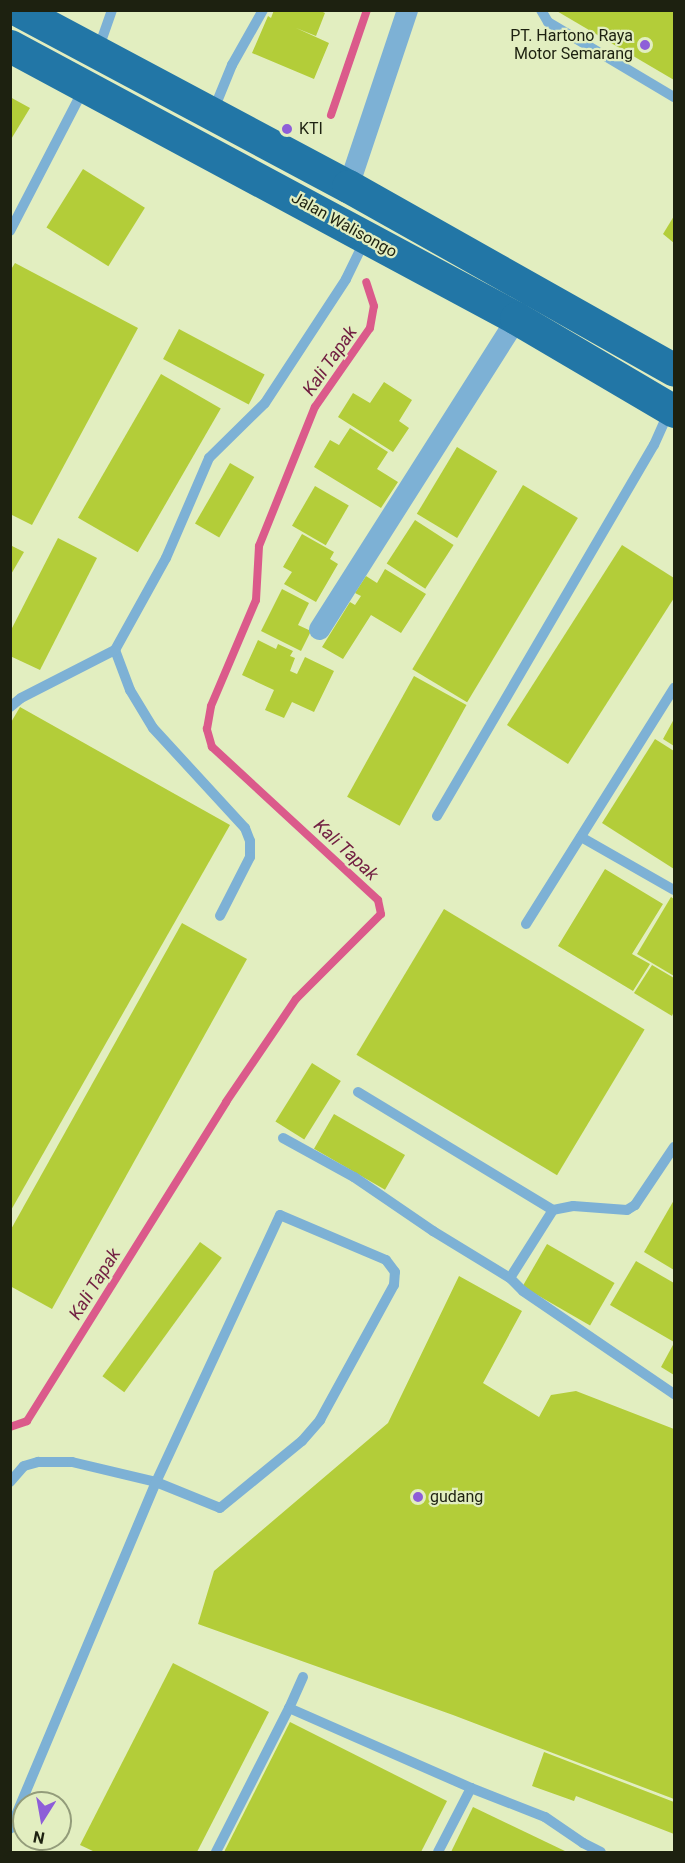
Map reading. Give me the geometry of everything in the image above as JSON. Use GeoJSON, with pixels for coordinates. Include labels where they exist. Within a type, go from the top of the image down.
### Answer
{"type":"FeatureCollection","features":[{"type":"Feature","properties":{"kind":"highway"},"geometry":{"type":"LineString","coordinates":[[24,12],[348,186],[675,370]]}},
{"type":"Feature","properties":{"kind":"highway","name":"Jalan Walisongo"},"geometry":{"type":"LineString","coordinates":[[10,46],[516,318],[672,410]]}},
{"type":"Feature","properties":{"kind":"street"},"geometry":{"type":"LineString","coordinates":[[348,186],[407,10]]}},
{"type":"Feature","properties":{"kind":"street"},"geometry":{"type":"LineString","coordinates":[[319,629],[516,318]]}},
{"type":"Feature","properties":{"kind":"lane"},"geometry":{"type":"LineString","coordinates":[[98,52],[112,10]]}},
{"type":"Feature","properties":{"kind":"lane"},"geometry":{"type":"LineString","coordinates":[[213,112],[232,65],[263,10]]}},
{"type":"Feature","properties":{"kind":"lane"},"geometry":{"type":"LineString","coordinates":[[541,10],[548,22],[675,97]]}},
{"type":"Feature","properties":{"kind":"lane"},"geometry":{"type":"LineString","coordinates":[[10,231],[86,85]]}},
{"type":"Feature","properties":{"kind":"lane"},"geometry":{"type":"LineString","coordinates":[[10,707],[21,698],[115,650],[166,558],[210,458],[265,403],[346,279],[366,237]]}},
{"type":"Feature","properties":{"kind":"lane"},"geometry":{"type":"LineString","coordinates":[[437,816],[654,445],[672,410]]}},
{"type":"Feature","properties":{"kind":"lane"},"geometry":{"type":"LineString","coordinates":[[115,650],[130,690],[153,728],[245,828],[250,841],[250,857],[220,916]]}},
{"type":"Feature","properties":{"kind":"lane"},"geometry":{"type":"LineString","coordinates":[[526,924],[675,688]]}},
{"type":"Feature","properties":{"kind":"lane"},"geometry":{"type":"LineString","coordinates":[[581,837],[675,890]]}},
{"type":"Feature","properties":{"kind":"lane"},"geometry":{"type":"LineString","coordinates":[[358,1092],[553,1210],[573,1206],[627,1210],[635,1206],[675,1147]]}},
{"type":"Feature","properties":{"kind":"lane"},"geometry":{"type":"LineString","coordinates":[[282,1138],[354,1177],[433,1231],[510,1278],[523,1291],[675,1394]]}},
{"type":"Feature","properties":{"kind":"lane"},"geometry":{"type":"LineString","coordinates":[[510,1278],[553,1210]]}},
{"type":"Feature","properties":{"kind":"lane"},"geometry":{"type":"LineString","coordinates":[[10,1482],[24,1466],[38,1462],[72,1462],[156,1482],[220,1508],[302,1441],[320,1420],[394,1285],[394,1272],[386,1260],[280,1215],[156,1482],[10,1829]]}},
{"type":"Feature","properties":{"kind":"lane"},"geometry":{"type":"LineString","coordinates":[[216,1852],[303,1677]]}},
{"type":"Feature","properties":{"kind":"lane"},"geometry":{"type":"LineString","coordinates":[[289,1708],[471,1788],[545,1816],[583,1843],[601,1852]]}},
{"type":"Feature","properties":{"kind":"lane"},"geometry":{"type":"LineString","coordinates":[[438,1852],[471,1788]]}},
{"type":"Feature","properties":{"kind":"building"},"geometry":{"type":"Polygon","coordinates":[[[274,10],[319,10],[325,13],[316,36],[296,28],[329,43],[314,79],[252,53],[268,16],[271,18],[274,10]]]}},
{"type":"Feature","properties":{"kind":"building","name":"PT. Hartono Raya Motor Semarang"},"geometry":{"type":"Polygon","coordinates":[[[555,10],[674,10],[674,80],[555,10]]]}},
{"type":"Feature","properties":{"kind":"building"},"geometry":{"type":"Polygon","coordinates":[[[10,97],[30,108],[10,141],[10,97]]]}},
{"type":"Feature","properties":{"kind":"building"},"geometry":{"type":"Polygon","coordinates":[[[83,169],[145,208],[108,266],[46,228],[83,169]]]}},
{"type":"Feature","properties":{"kind":"building"},"geometry":{"type":"Polygon","coordinates":[[[674,216],[674,243],[663,234],[674,216]]]}},
{"type":"Feature","properties":{"kind":"building"},"geometry":{"type":"Polygon","coordinates":[[[15,263],[138,328],[32,525],[10,514],[10,271],[15,263]]]}},
{"type":"Feature","properties":{"kind":"building"},"geometry":{"type":"Polygon","coordinates":[[[179,329],[265,375],[249,405],[163,359],[179,329]]]}},
{"type":"Feature","properties":{"kind":"building"},"geometry":{"type":"Polygon","coordinates":[[[161,374],[221,408],[138,552],[78,518],[161,374]]]}},
{"type":"Feature","properties":{"kind":"building"},"geometry":{"type":"Polygon","coordinates":[[[384,382],[412,400],[399,421],[409,428],[393,452],[338,417],[353,393],[370,403],[384,382]]]}},
{"type":"Feature","properties":{"kind":"building"},"geometry":{"type":"Polygon","coordinates":[[[350,428],[388,452],[377,469],[398,482],[381,508],[314,467],[330,440],[339,445],[350,428]]]}},
{"type":"Feature","properties":{"kind":"building"},"geometry":{"type":"Polygon","coordinates":[[[457,447],[497,471],[457,538],[417,514],[457,447]]]}},
{"type":"Feature","properties":{"kind":"building"},"geometry":{"type":"Polygon","coordinates":[[[230,463],[254,477],[219,538],[195,524],[230,463]]]}},
{"type":"Feature","properties":{"kind":"building"},"geometry":{"type":"Polygon","coordinates":[[[523,485],[578,518],[467,702],[412,669],[523,485]]]}},
{"type":"Feature","properties":{"kind":"building"},"geometry":{"type":"Polygon","coordinates":[[[315,486],[349,506],[326,545],[292,526],[315,486]]]}},
{"type":"Feature","properties":{"kind":"building"},"geometry":{"type":"Polygon","coordinates":[[[415,520],[454,545],[425,589],[387,564],[415,520]]]}},
{"type":"Feature","properties":{"kind":"building"},"geometry":{"type":"Polygon","coordinates":[[[302,534],[334,552],[330,559],[338,564],[316,602],[284,584],[292,572],[283,567],[302,534]]]}},
{"type":"Feature","properties":{"kind":"building"},"geometry":{"type":"Polygon","coordinates":[[[58,538],[97,558],[40,670],[10,656],[10,632],[58,538]]]}},
{"type":"Feature","properties":{"kind":"building"},"geometry":{"type":"Polygon","coordinates":[[[10,545],[24,552],[10,576],[10,545]]]}},
{"type":"Feature","properties":{"kind":"building"},"geometry":{"type":"Polygon","coordinates":[[[622,545],[674,578],[674,598],[568,764],[507,725],[622,545]]]}},
{"type":"Feature","properties":{"kind":"building"},"geometry":{"type":"Polygon","coordinates":[[[385,569],[426,594],[401,633],[371,615],[343,659],[322,647],[350,602],[355,605],[361,596],[355,593],[366,576],[377,583],[385,569]]]}},
{"type":"Feature","properties":{"kind":"building"},"geometry":{"type":"Polygon","coordinates":[[[282,589],[309,603],[298,625],[311,631],[301,651],[261,631],[282,589]]]}},
{"type":"Feature","properties":{"kind":"building"},"geometry":{"type":"Polygon","coordinates":[[[258,640],[276,649],[278,644],[293,651],[290,656],[295,658],[290,671],[297,674],[305,657],[334,671],[314,712],[292,702],[284,718],[265,710],[274,690],[242,675],[258,640]]]}},
{"type":"Feature","properties":{"kind":"building"},"geometry":{"type":"Polygon","coordinates":[[[414,676],[466,705],[400,826],[347,797],[414,676]]]}},
{"type":"Feature","properties":{"kind":"building"},"geometry":{"type":"Polygon","coordinates":[[[20,707],[230,825],[10,1212],[10,724],[20,707]]]}},
{"type":"Feature","properties":{"kind":"building"},"geometry":{"type":"Polygon","coordinates":[[[674,719],[674,746],[663,739],[674,719]]]}},
{"type":"Feature","properties":{"kind":"building"},"geometry":{"type":"Polygon","coordinates":[[[655,739],[674,751],[674,869],[602,823],[655,739]]]}},
{"type":"Feature","properties":{"kind":"building"},"geometry":{"type":"Polygon","coordinates":[[[605,869],[663,904],[632,954],[650,964],[633,991],[558,946],[605,869]]]}},
{"type":"Feature","properties":{"kind":"building"},"geometry":{"type":"Polygon","coordinates":[[[671,897],[674,899],[674,976],[637,954],[671,897]]]}},
{"type":"Feature","properties":{"kind":"building"},"geometry":{"type":"Polygon","coordinates":[[[444,909],[645,1030],[557,1175],[356,1055],[444,909]]]}},
{"type":"Feature","properties":{"kind":"building"},"geometry":{"type":"Polygon","coordinates":[[[182,923],[247,959],[52,1309],[10,1286],[10,1231],[182,923]]]}},
{"type":"Feature","properties":{"kind":"building"},"geometry":{"type":"Polygon","coordinates":[[[652,965],[674,978],[672,1016],[634,993],[652,965]]]}},
{"type":"Feature","properties":{"kind":"building"},"geometry":{"type":"Polygon","coordinates":[[[312,1063],[341,1081],[304,1140],[275,1122],[312,1063]]]}},
{"type":"Feature","properties":{"kind":"building"},"geometry":{"type":"Polygon","coordinates":[[[334,1114],[405,1155],[385,1190],[314,1149],[334,1114]]]}},
{"type":"Feature","properties":{"kind":"building"},"geometry":{"type":"Polygon","coordinates":[[[674,1200],[674,1270],[644,1252],[674,1200]]]}},
{"type":"Feature","properties":{"kind":"building"},"geometry":{"type":"Polygon","coordinates":[[[200,1242],[222,1258],[124,1392],[102,1376],[200,1242]]]}},
{"type":"Feature","properties":{"kind":"building"},"geometry":{"type":"Polygon","coordinates":[[[547,1244],[615,1283],[590,1325],[522,1286],[547,1244]]]}},
{"type":"Feature","properties":{"kind":"building"},"geometry":{"type":"Polygon","coordinates":[[[636,1261],[674,1283],[674,1342],[610,1305],[636,1261]]]}},
{"type":"Feature","properties":{"kind":"building"},"geometry":{"type":"Polygon","coordinates":[[[459,1276],[522,1311],[483,1383],[539,1417],[551,1395],[576,1391],[674,1429],[674,1799],[453,1715],[198,1624],[214,1571],[388,1423],[459,1276]]]}},
{"type":"Feature","properties":{"kind":"building"},"geometry":{"type":"Polygon","coordinates":[[[674,1343],[674,1375],[661,1367],[674,1343]]]}},
{"type":"Feature","properties":{"kind":"building"},"geometry":{"type":"Polygon","coordinates":[[[173,1663],[269,1712],[197,1852],[95,1852],[80,1845],[173,1663]]]}},
{"type":"Feature","properties":{"kind":"building"},"geometry":{"type":"Polygon","coordinates":[[[290,1722],[447,1801],[421,1852],[224,1852],[290,1722]]]}},
{"type":"Feature","properties":{"kind":"building"},"geometry":{"type":"Polygon","coordinates":[[[544,1752],[674,1802],[674,1834],[576,1796],[574,1801],[532,1786],[544,1752]]]}},
{"type":"Feature","properties":{"kind":"building"},"geometry":{"type":"Polygon","coordinates":[[[473,1807],[567,1852],[451,1852],[473,1807]]]}},
{"type":"Feature","properties":{"kind":"waterway","name":"Kali Tapak"},"geometry":{"type":"LineString","coordinates":[[331,115],[367,10]]}},
{"type":"Feature","properties":{"kind":"waterway","name":"Kali Tapak"},"geometry":{"type":"LineString","coordinates":[[10,1427],[27,1421],[226,1102],[296,999],[381,914],[378,900],[212,747],[207,729],[211,706],[256,600],[259,546],[315,407],[370,328],[374,306],[366,282]]}},
{"type":"Feature","properties":{"kind":"place","name":"PT. Hartono Raya Motor Semarang"},"geometry":{"type":"Point","coordinates":[645,45]}},
{"type":"Feature","properties":{"kind":"place","name":"KTI"},"geometry":{"type":"Point","coordinates":[287,129]}},
{"type":"Feature","properties":{"kind":"place","name":"gudang"},"geometry":{"type":"Point","coordinates":[418,1497]}}]}
